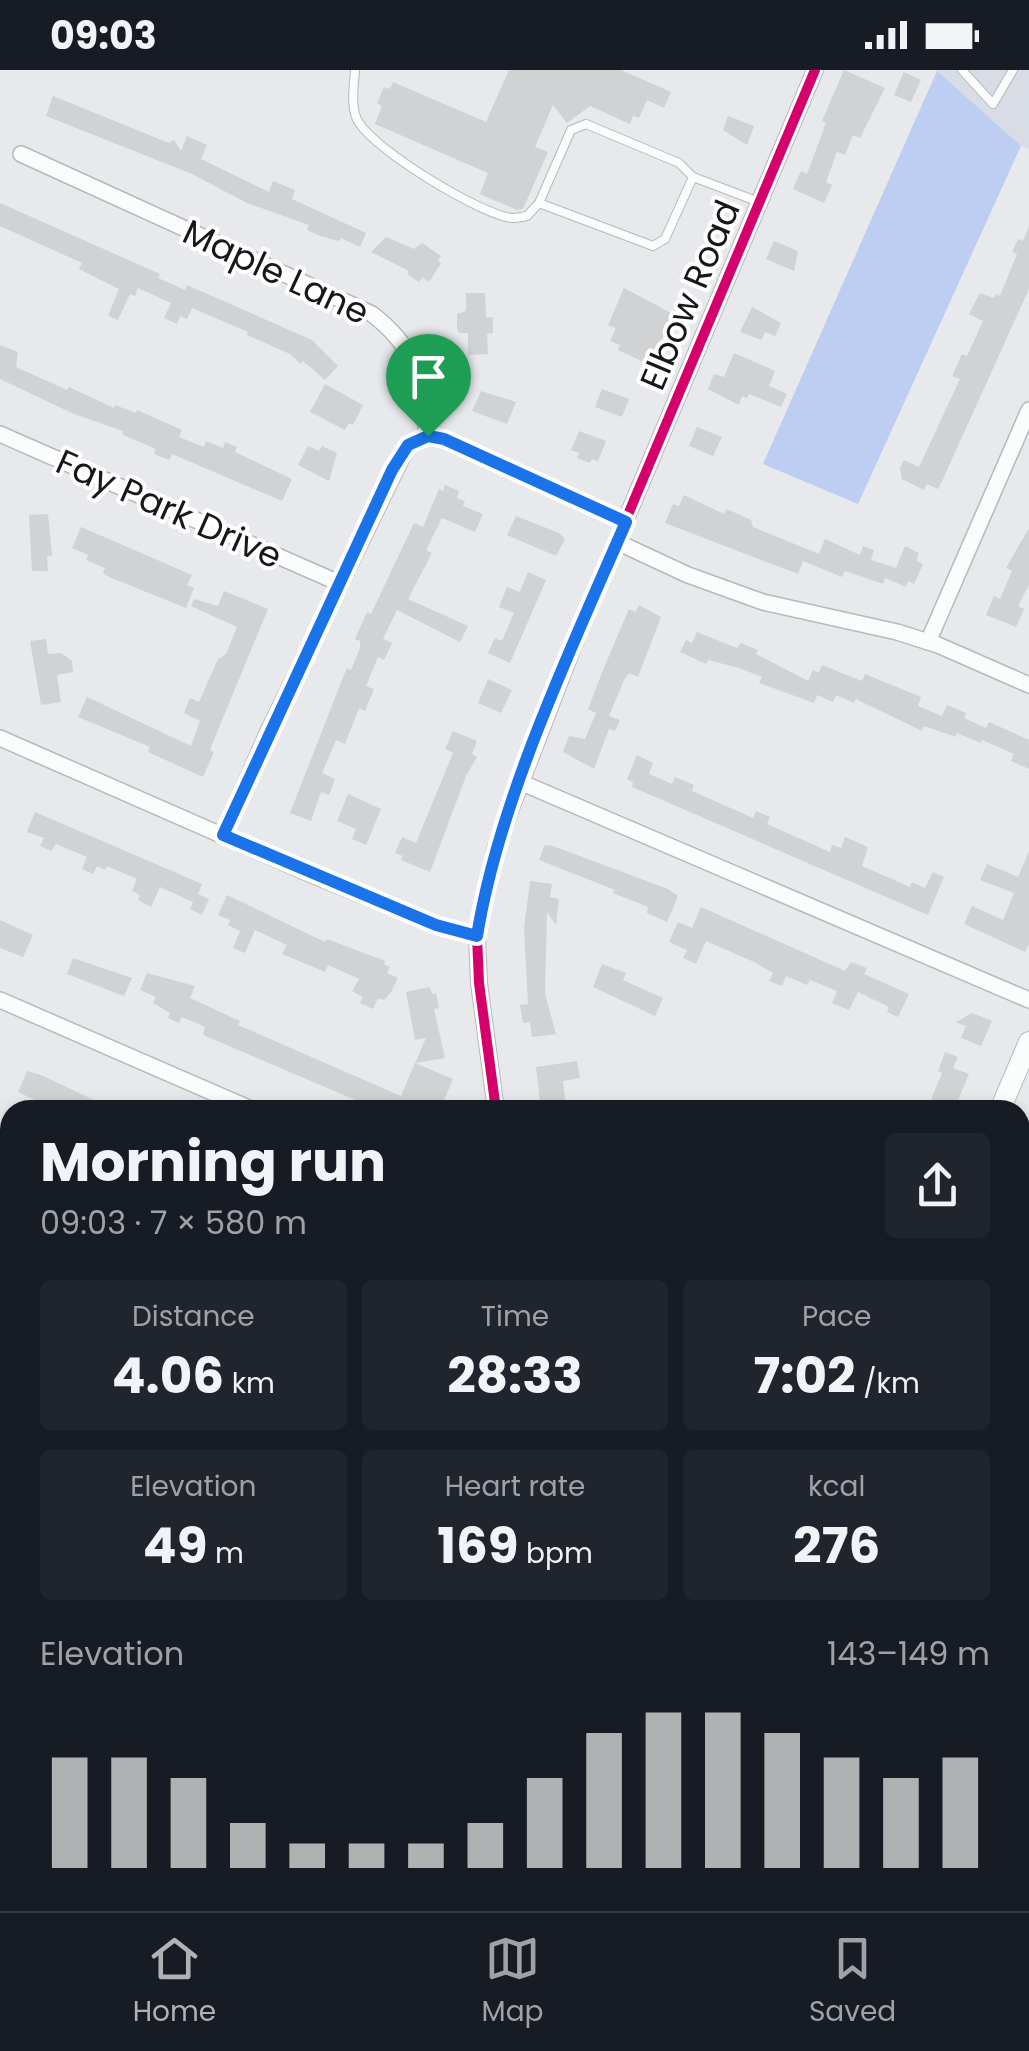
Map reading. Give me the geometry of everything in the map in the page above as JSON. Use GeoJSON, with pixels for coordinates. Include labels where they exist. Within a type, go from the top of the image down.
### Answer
{"type":"FeatureCollection","features":[{"type":"Feature","properties":{"kind":"street","name":"Elbow Road"},"geometry":{"type":"LineString","coordinates":[[495,1100],[479,983],[477,936],[496,850],[617,542],[815,70]]}},
{"type":"Feature","properties":{"kind":"street","name":"Maple Lane"},"geometry":{"type":"LineString","coordinates":[[21,154],[372,314],[397,334],[411,354],[428,436]]}},
{"type":"Feature","properties":{"kind":"street"},"geometry":{"type":"LineString","coordinates":[[928,642],[1029,410]]}},
{"type":"Feature","properties":{"kind":"street","name":"Fay Park Drive"},"geometry":{"type":"LineString","coordinates":[[0,434],[339,583]]}},
{"type":"Feature","properties":{"kind":"street"},"geometry":{"type":"LineString","coordinates":[[223,835],[339,583],[408,445],[428,436],[444,439],[626,522]]}},
{"type":"Feature","properties":{"kind":"street"},"geometry":{"type":"LineString","coordinates":[[617,542],[688,575],[763,602],[928,642],[1029,685]]}},
{"type":"Feature","properties":{"kind":"street"},"geometry":{"type":"LineString","coordinates":[[0,738],[402,912],[477,936]]}},
{"type":"Feature","properties":{"kind":"street"},"geometry":{"type":"LineString","coordinates":[[520,782],[1029,1000]]}},
{"type":"Feature","properties":{"kind":"street"},"geometry":{"type":"LineString","coordinates":[[0,1000],[231,1100]]}},
{"type":"Feature","properties":{"kind":"street"},"geometry":{"type":"LineString","coordinates":[[1004,1100],[1029,1042]]}},
{"type":"Feature","properties":{"kind":"lane"},"geometry":{"type":"LineString","coordinates":[[355,70],[352,96],[356,118],[370,140],[414,171],[510,218],[527,216],[539,203],[570,130],[586,124],[679,163],[693,177],[759,202]]}},
{"type":"Feature","properties":{"kind":"lane"},"geometry":{"type":"LineString","coordinates":[[962,70],[993,104],[1013,70]]}},
{"type":"Feature","properties":{"kind":"lane"},"geometry":{"type":"LineString","coordinates":[[539,203],[653,246],[665,239],[693,177]]}},
{"type":"Feature","properties":{"kind":"shaded area"},"geometry":{"type":"Polygon","coordinates":[[[935,70],[1029,70],[1029,149],[1021,146],[935,70]]]}},
{"type":"Feature","properties":{"kind":"shaded area"},"geometry":{"type":"Polygon","coordinates":[[[937,71],[1021,146],[858,504],[763,464],[937,71]]]}},
{"type":"Feature","properties":{"kind":"building"},"geometry":{"type":"Polygon","coordinates":[[[509,70],[621,70],[671,92],[664,108],[647,100],[639,118],[633,116],[630,124],[590,106],[567,123],[553,105],[535,147],[548,152],[523,209],[517,210],[480,194],[488,173],[375,124],[382,106],[377,103],[384,87],[390,89],[393,82],[486,122],[509,70]]]}},
{"type":"Feature","properties":{"kind":"building"},"geometry":{"type":"Polygon","coordinates":[[[844,70],[885,88],[860,138],[853,135],[845,155],[837,152],[826,182],[832,185],[824,203],[793,189],[801,171],[807,174],[826,123],[822,121],[844,70]]]}},
{"type":"Feature","properties":{"kind":"building"},"geometry":{"type":"Polygon","coordinates":[[[904,72],[921,80],[911,102],[894,95],[904,72]]]}},
{"type":"Feature","properties":{"kind":"building"},"geometry":{"type":"Polygon","coordinates":[[[53,96],[169,143],[174,140],[181,151],[187,136],[207,145],[201,159],[269,192],[273,181],[295,190],[292,199],[366,233],[360,247],[341,238],[339,241],[320,236],[307,230],[309,225],[247,203],[192,174],[46,116],[53,96]]]}},
{"type":"Feature","properties":{"kind":"building"},"geometry":{"type":"Polygon","coordinates":[[[728,116],[754,126],[747,145],[723,130],[728,116]]]}},
{"type":"Feature","properties":{"kind":"building"},"geometry":{"type":"Polygon","coordinates":[[[0,203],[160,274],[158,278],[185,290],[187,285],[312,340],[338,366],[325,380],[303,361],[301,364],[290,354],[247,335],[248,332],[192,308],[187,319],[180,316],[177,324],[164,318],[171,303],[138,288],[135,296],[130,294],[118,320],[108,316],[119,289],[79,269],[82,263],[0,226],[0,203]]]}},
{"type":"Feature","properties":{"kind":"building"},"geometry":{"type":"Polygon","coordinates":[[[1029,226],[1029,289],[938,489],[927,484],[924,490],[902,479],[900,468],[904,460],[919,467],[960,379],[952,376],[962,354],[967,356],[983,321],[969,314],[980,293],[1000,296],[1017,254],[1012,252],[1018,239],[1023,241],[1029,226]]]}},
{"type":"Feature","properties":{"kind":"building"},"geometry":{"type":"Polygon","coordinates":[[[386,237],[414,249],[422,243],[441,256],[429,282],[422,277],[419,282],[407,274],[409,271],[371,252],[386,237]]]}},
{"type":"Feature","properties":{"kind":"building"},"geometry":{"type":"Polygon","coordinates":[[[774,241],[798,251],[794,271],[766,259],[774,241]]]}},
{"type":"Feature","properties":{"kind":"building"},"geometry":{"type":"Polygon","coordinates":[[[624,288],[673,314],[650,365],[618,350],[620,345],[610,341],[616,328],[608,325],[624,288]]]}},
{"type":"Feature","properties":{"kind":"building"},"geometry":{"type":"Polygon","coordinates":[[[466,293],[485,293],[486,318],[493,317],[493,333],[487,334],[488,354],[468,355],[468,333],[459,333],[457,314],[466,311],[466,293]]]}},
{"type":"Feature","properties":{"kind":"building"},"geometry":{"type":"Polygon","coordinates":[[[752,307],[781,323],[775,336],[765,332],[761,340],[740,332],[752,307]]]}},
{"type":"Feature","properties":{"kind":"building"},"geometry":{"type":"Polygon","coordinates":[[[0,345],[18,352],[16,367],[67,390],[69,387],[114,408],[115,405],[136,413],[137,410],[182,430],[179,437],[204,447],[206,441],[223,448],[225,442],[237,447],[235,452],[292,479],[282,501],[172,454],[169,460],[154,454],[156,449],[123,435],[123,431],[74,414],[0,379],[0,345]]]}},
{"type":"Feature","properties":{"kind":"building"},"geometry":{"type":"Polygon","coordinates":[[[734,353],[775,371],[769,386],[787,394],[781,407],[749,394],[747,398],[742,396],[739,405],[708,389],[714,374],[724,377],[734,353]]]}},
{"type":"Feature","properties":{"kind":"building"},"geometry":{"type":"Polygon","coordinates":[[[325,384],[363,405],[353,425],[349,423],[345,430],[310,412],[325,384]]]}},
{"type":"Feature","properties":{"kind":"building"},"geometry":{"type":"Polygon","coordinates":[[[602,389],[629,399],[622,417],[595,407],[602,389]]]}},
{"type":"Feature","properties":{"kind":"building"},"geometry":{"type":"Polygon","coordinates":[[[481,391],[516,402],[507,424],[472,411],[481,391]]]}},
{"type":"Feature","properties":{"kind":"building"},"geometry":{"type":"Polygon","coordinates":[[[697,427],[722,437],[713,456],[689,446],[697,427]]]}},
{"type":"Feature","properties":{"kind":"building"},"geometry":{"type":"Polygon","coordinates":[[[579,431],[606,441],[598,461],[592,459],[590,463],[577,458],[579,453],[571,450],[579,431]]]}},
{"type":"Feature","properties":{"kind":"building"},"geometry":{"type":"Polygon","coordinates":[[[308,446],[319,451],[322,446],[337,453],[329,481],[298,465],[308,446]]]}},
{"type":"Feature","properties":{"kind":"building"},"geometry":{"type":"Polygon","coordinates":[[[445,485],[459,491],[457,498],[465,501],[463,506],[483,514],[475,532],[442,518],[426,550],[432,553],[408,599],[468,626],[460,642],[397,610],[383,639],[392,643],[384,660],[378,657],[366,686],[374,689],[365,711],[359,708],[345,744],[336,740],[322,773],[335,779],[329,795],[321,792],[311,821],[290,813],[347,668],[351,670],[360,648],[360,641],[355,639],[367,612],[371,614],[414,523],[423,527],[439,489],[443,491],[445,485]]]}},
{"type":"Feature","properties":{"kind":"building"},"geometry":{"type":"Polygon","coordinates":[[[684,495],[724,514],[727,509],[751,520],[753,527],[819,554],[825,539],[860,555],[863,546],[874,550],[871,560],[896,568],[905,546],[919,553],[916,561],[923,564],[914,584],[908,581],[906,587],[885,578],[883,584],[845,571],[842,577],[803,561],[798,574],[665,523],[673,504],[679,506],[684,495]]]}},
{"type":"Feature","properties":{"kind":"building"},"geometry":{"type":"Polygon","coordinates":[[[48,514],[52,556],[47,556],[48,571],[32,571],[29,515],[48,514]]]}},
{"type":"Feature","properties":{"kind":"building"},"geometry":{"type":"Polygon","coordinates":[[[516,516],[565,539],[556,556],[507,535],[516,516]]]}},
{"type":"Feature","properties":{"kind":"building"},"geometry":{"type":"Polygon","coordinates":[[[81,527],[192,575],[187,585],[194,588],[186,608],[109,577],[103,573],[105,568],[86,560],[88,555],[72,548],[81,527]]]}},
{"type":"Feature","properties":{"kind":"building"},"geometry":{"type":"Polygon","coordinates":[[[1029,528],[1029,585],[1018,606],[1024,609],[1016,627],[986,615],[994,596],[1000,599],[1012,571],[1006,568],[1029,528]]]}},
{"type":"Feature","properties":{"kind":"building"},"geometry":{"type":"Polygon","coordinates":[[[528,572],[546,580],[510,663],[488,653],[495,638],[502,641],[514,613],[499,607],[507,587],[520,592],[528,572]]]}},
{"type":"Feature","properties":{"kind":"building"},"geometry":{"type":"Polygon","coordinates":[[[224,591],[268,609],[213,742],[210,750],[214,752],[203,777],[148,752],[150,747],[78,717],[87,697],[191,746],[200,721],[184,713],[190,698],[199,702],[237,627],[191,606],[194,599],[218,606],[224,591]]]}},
{"type":"Feature","properties":{"kind":"building"},"geometry":{"type":"Polygon","coordinates":[[[639,605],[661,617],[638,677],[629,673],[624,680],[609,716],[620,720],[615,731],[609,729],[594,769],[563,752],[569,736],[585,739],[596,713],[588,709],[603,670],[629,609],[636,612],[639,605]]]}},
{"type":"Feature","properties":{"kind":"building"},"geometry":{"type":"Polygon","coordinates":[[[697,632],[737,648],[741,643],[758,650],[756,654],[808,681],[813,670],[819,673],[822,665],[862,681],[865,674],[921,697],[918,706],[942,716],[947,705],[986,728],[989,722],[1029,740],[1029,769],[1011,761],[1014,754],[982,740],[981,743],[957,733],[956,737],[924,726],[922,731],[856,699],[854,703],[836,695],[833,702],[817,695],[814,703],[759,683],[762,677],[739,668],[708,660],[706,664],[680,652],[686,640],[692,643],[697,632]]]}},
{"type":"Feature","properties":{"kind":"building"},"geometry":{"type":"Polygon","coordinates":[[[46,639],[48,654],[61,653],[72,661],[73,672],[57,675],[61,702],[41,705],[30,641],[46,639]]]}},
{"type":"Feature","properties":{"kind":"building"},"geometry":{"type":"Polygon","coordinates":[[[488,679],[512,690],[501,713],[478,703],[488,679]]]}},
{"type":"Feature","properties":{"kind":"building"},"geometry":{"type":"Polygon","coordinates":[[[453,731],[477,741],[472,754],[477,757],[430,872],[401,860],[403,856],[395,853],[402,837],[416,843],[453,753],[445,749],[453,731]]]}},
{"type":"Feature","properties":{"kind":"building"},"geometry":{"type":"Polygon","coordinates":[[[637,755],[653,763],[649,774],[672,784],[675,777],[694,785],[692,791],[753,818],[756,811],[770,817],[767,824],[830,852],[832,845],[841,848],[845,837],[868,847],[862,866],[910,887],[912,882],[925,888],[933,872],[944,877],[928,915],[632,787],[633,782],[627,779],[637,755]]]}},
{"type":"Feature","properties":{"kind":"building"},"geometry":{"type":"Polygon","coordinates":[[[348,794],[381,809],[366,845],[352,839],[356,829],[337,821],[348,794]]]}},
{"type":"Feature","properties":{"kind":"building"},"geometry":{"type":"Polygon","coordinates":[[[35,812],[202,884],[198,894],[209,899],[202,915],[190,909],[193,902],[160,887],[151,907],[138,900],[140,895],[132,891],[137,879],[107,866],[105,870],[97,866],[93,874],[82,869],[87,857],[56,844],[51,851],[40,846],[44,838],[27,832],[35,812]]]}},
{"type":"Feature","properties":{"kind":"building"},"geometry":{"type":"Polygon","coordinates":[[[544,846],[668,889],[678,896],[667,922],[647,913],[648,907],[613,893],[615,890],[539,860],[544,846]]]}},
{"type":"Feature","properties":{"kind":"building"},"geometry":{"type":"Polygon","coordinates":[[[1029,851],[1029,944],[1025,952],[964,924],[972,906],[1003,920],[1014,893],[980,880],[987,864],[1018,877],[1029,851]]]}},
{"type":"Feature","properties":{"kind":"building"},"geometry":{"type":"Polygon","coordinates":[[[530,881],[552,884],[550,897],[559,899],[556,925],[547,912],[545,994],[556,1034],[532,1037],[530,1022],[523,1023],[520,1005],[528,1004],[524,928],[530,881]]]}},
{"type":"Feature","properties":{"kind":"building"},"geometry":{"type":"Polygon","coordinates":[[[227,895],[325,942],[327,939],[385,961],[390,967],[387,973],[398,978],[391,992],[384,1000],[378,998],[373,1009],[360,1003],[363,997],[352,991],[359,979],[328,965],[325,972],[282,954],[287,945],[255,930],[245,953],[233,948],[240,931],[228,925],[230,920],[218,915],[227,895]]]}},
{"type":"Feature","properties":{"kind":"building"},"geometry":{"type":"Polygon","coordinates":[[[701,907],[845,971],[851,962],[867,968],[864,974],[909,994],[898,1017],[887,1012],[889,1007],[858,992],[849,1010],[832,1003],[837,991],[810,980],[807,985],[786,976],[782,986],[769,981],[773,973],[706,941],[696,964],[683,958],[687,950],[669,942],[678,922],[692,928],[701,907]]]}},
{"type":"Feature","properties":{"kind":"building"},"geometry":{"type":"Polygon","coordinates":[[[0,920],[33,935],[23,957],[0,948],[0,920]]]}},
{"type":"Feature","properties":{"kind":"building"},"geometry":{"type":"Polygon","coordinates":[[[73,958],[132,978],[124,996],[67,974],[73,958]]]}},
{"type":"Feature","properties":{"kind":"building"},"geometry":{"type":"Polygon","coordinates":[[[602,964],[626,973],[623,980],[663,998],[655,1016],[593,987],[602,964]]]}},
{"type":"Feature","properties":{"kind":"building"},"geometry":{"type":"Polygon","coordinates":[[[147,973],[195,986],[190,998],[240,1021],[238,1025],[401,1096],[415,1063],[453,1079],[444,1100],[356,1100],[203,1035],[205,1027],[182,1017],[179,1023],[168,1018],[170,1013],[153,1003],[156,997],[140,990],[147,973]]]}},
{"type":"Feature","properties":{"kind":"building"},"geometry":{"type":"Polygon","coordinates":[[[430,987],[432,994],[436,993],[439,1008],[434,1009],[445,1058],[415,1063],[426,1038],[415,1040],[406,992],[430,987]]]}},
{"type":"Feature","properties":{"kind":"building"},"geometry":{"type":"Polygon","coordinates":[[[972,1013],[992,1021],[981,1046],[961,1038],[966,1026],[956,1022],[972,1013]]]}},
{"type":"Feature","properties":{"kind":"building"},"geometry":{"type":"Polygon","coordinates":[[[945,1052],[958,1057],[953,1068],[969,1074],[958,1100],[931,1100],[942,1073],[938,1071],[945,1052]]]}},
{"type":"Feature","properties":{"kind":"building"},"geometry":{"type":"Polygon","coordinates":[[[577,1061],[580,1078],[563,1081],[565,1100],[540,1100],[536,1067],[577,1061]]]}},
{"type":"Feature","properties":{"kind":"building"},"geometry":{"type":"Polygon","coordinates":[[[27,1071],[94,1100],[35,1100],[18,1092],[27,1071]]]}},
{"type":"Feature","properties":{"kind":"cycle path"},"geometry":{"type":"LineString","coordinates":[[495,1100],[479,983],[477,936],[495,850],[582,624],[815,70]]}},
{"type":"Feature","properties":{"kind":"cycle path"},"geometry":{"type":"LineString","coordinates":[[223,835],[268,732],[408,445],[428,436],[445,439],[626,522]]}},
{"type":"Feature","properties":{"kind":"route"},"geometry":{"type":"LineString","coordinates":[[428,436],[444,439],[626,522],[520,782],[484,892],[477,936],[436,925],[317,878],[223,835],[392,470],[408,445],[428,436]]}}]}
